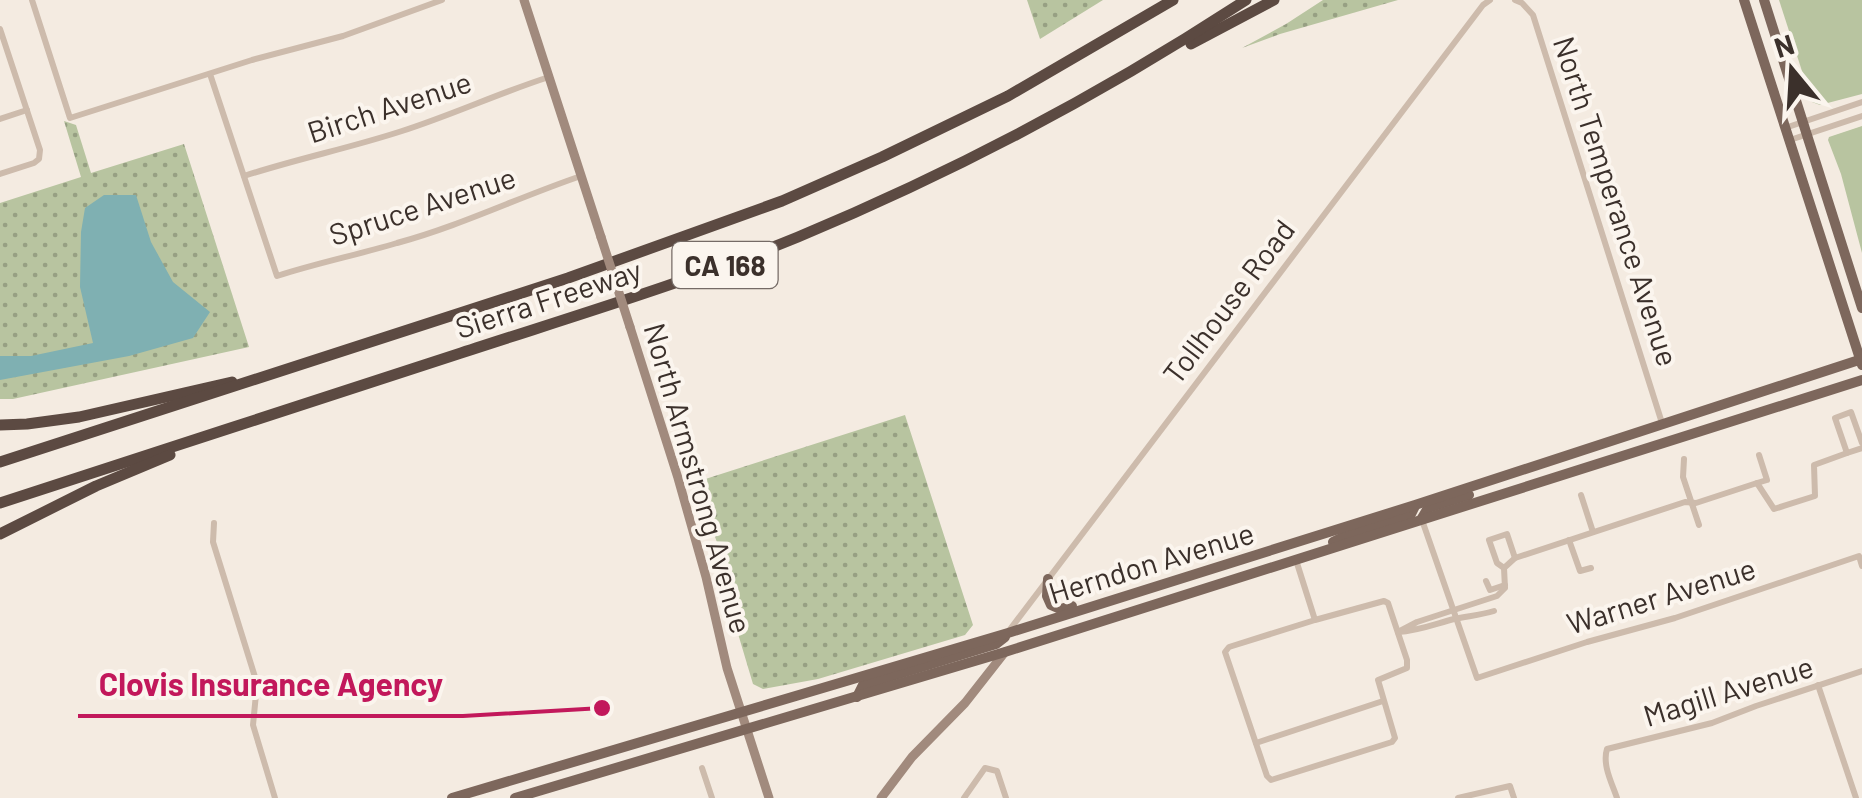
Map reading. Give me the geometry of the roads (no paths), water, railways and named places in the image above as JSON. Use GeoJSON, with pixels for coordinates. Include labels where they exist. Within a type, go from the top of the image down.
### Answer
{"type":"FeatureCollection","features":[{"type":"Feature","properties":{"kind":"highway"},"geometry":{"type":"LineString","coordinates":[[1072,60],[1162,0]]}},
{"type":"Feature","properties":{"kind":"highway","name":"Sierra Freeway"},"geometry":{"type":"LineString","coordinates":[[0,462],[568,278],[734,220],[1008,96],[1173,0]]}},
{"type":"Feature","properties":{"kind":"highway","name":"Sierra Freeway"},"geometry":{"type":"LineString","coordinates":[[0,503],[675,283],[798,236],[976,155],[1089,97],[1246,0]]}},
{"type":"Feature","properties":{"kind":"highway"},"geometry":{"type":"LineString","coordinates":[[1150,61],[1274,0]]}},
{"type":"Feature","properties":{"kind":"highway"},"geometry":{"type":"LineString","coordinates":[[0,425],[78,417],[222,382],[256,380]]}},
{"type":"Feature","properties":{"kind":"highway"},"geometry":{"type":"LineString","coordinates":[[0,534],[96,486],[276,413]]}},
{"type":"Feature","properties":{"kind":"main road"},"geometry":{"type":"LineString","coordinates":[[1744,0],[1861,361]]}},
{"type":"Feature","properties":{"kind":"main road"},"geometry":{"type":"LineString","coordinates":[[1764,0],[1862,308]]}},
{"type":"Feature","properties":{"kind":"main road","name":"Herndon Avenue"},"geometry":{"type":"LineString","coordinates":[[452,798],[1008,633],[1861,361]]}},
{"type":"Feature","properties":{"kind":"main road","name":"Herndon Avenue"},"geometry":{"type":"LineString","coordinates":[[514,798],[1006,652],[1862,380]]}},
{"type":"Feature","properties":{"kind":"main road"},"geometry":{"type":"LineString","coordinates":[[1422,518],[1428,508],[1487,488],[1529,468]]}},
{"type":"Feature","properties":{"kind":"main road"},"geometry":{"type":"LineString","coordinates":[[1296,560],[1353,532],[1410,514],[1415,505]]}},
{"type":"Feature","properties":{"kind":"main road"},"geometry":{"type":"LineString","coordinates":[[1048,580],[1047,596],[1054,608],[1094,599],[1106,602]]}},
{"type":"Feature","properties":{"kind":"main road"},"geometry":{"type":"LineString","coordinates":[[1040,640],[1042,630],[1098,610],[1106,602]]}},
{"type":"Feature","properties":{"kind":"main road"},"geometry":{"type":"LineString","coordinates":[[857,697],[863,685],[996,644],[1008,633]]}},
{"type":"Feature","properties":{"kind":"main road"},"geometry":{"type":"LineString","coordinates":[[467,798],[499,783]]}},
{"type":"Feature","properties":{"kind":"street"},"geometry":{"type":"LineString","coordinates":[[32,0],[70,118],[267,56],[358,32],[442,0]]}},
{"type":"Feature","properties":{"kind":"street","name":"North Armstrong Avenue"},"geometry":{"type":"LineString","coordinates":[[524,0],[678,478],[726,668],[769,798]]}},
{"type":"Feature","properties":{"kind":"street","name":"Tollhouse Road"},"geometry":{"type":"LineString","coordinates":[[1008,633],[1483,4],[1490,0]]}},
{"type":"Feature","properties":{"kind":"street","name":"North Temperance Avenue"},"geometry":{"type":"LineString","coordinates":[[1516,0],[1532,15],[1662,423]]}},
{"type":"Feature","properties":{"kind":"street"},"geometry":{"type":"LineString","coordinates":[[0,29],[4,57],[40,150],[40,159],[34,163],[0,174]]}},
{"type":"Feature","properties":{"kind":"street"},"geometry":{"type":"LineString","coordinates":[[210,74],[244,176]]}},
{"type":"Feature","properties":{"kind":"street","name":"Birch Avenue"},"geometry":{"type":"LineString","coordinates":[[244,176],[398,133],[549,77]]}},
{"type":"Feature","properties":{"kind":"street"},"geometry":{"type":"LineString","coordinates":[[1786,128],[1862,102]]}},
{"type":"Feature","properties":{"kind":"street"},"geometry":{"type":"LineString","coordinates":[[0,119],[26,110]]}},
{"type":"Feature","properties":{"kind":"street"},"geometry":{"type":"LineString","coordinates":[[1789,141],[1862,116]]}},
{"type":"Feature","properties":{"kind":"street","name":"Spruce Avenue"},"geometry":{"type":"LineString","coordinates":[[244,176],[276,276],[398,243],[581,176]]}},
{"type":"Feature","properties":{"kind":"street"},"geometry":{"type":"LineString","coordinates":[[1757,483],[1774,509],[1815,496],[1814,465],[1847,453],[1862,446],[1852,412],[1835,418],[1847,453]]}},
{"type":"Feature","properties":{"kind":"street"},"geometry":{"type":"LineString","coordinates":[[1504,568],[1515,558],[1685,502],[1767,480],[1759,454]]}},
{"type":"Feature","properties":{"kind":"street"},"geometry":{"type":"LineString","coordinates":[[1684,458],[1683,477],[1698,525]]}},
{"type":"Feature","properties":{"kind":"street"},"geometry":{"type":"LineString","coordinates":[[1580,494],[1593,532]]}},
{"type":"Feature","properties":{"kind":"street"},"geometry":{"type":"LineString","coordinates":[[1422,518],[1457,619]]}},
{"type":"Feature","properties":{"kind":"street"},"geometry":{"type":"LineString","coordinates":[[214,523],[213,542],[255,677],[252,725],[275,798]]}},
{"type":"Feature","properties":{"kind":"street"},"geometry":{"type":"LineString","coordinates":[[1504,568],[1497,563],[1489,540],[1507,534],[1515,558]]}},
{"type":"Feature","properties":{"kind":"street"},"geometry":{"type":"LineString","coordinates":[[1569,540],[1580,571],[1591,568]]}},
{"type":"Feature","properties":{"kind":"street","name":"Warner Avenue"},"geometry":{"type":"LineString","coordinates":[[1457,619],[1477,678],[1675,618],[1858,556],[1862,566]]}},
{"type":"Feature","properties":{"kind":"street"},"geometry":{"type":"LineString","coordinates":[[1296,560],[1314,620]]}},
{"type":"Feature","properties":{"kind":"street"},"geometry":{"type":"LineString","coordinates":[[1398,632],[1416,622],[1497,596],[1505,587],[1504,568]]}},
{"type":"Feature","properties":{"kind":"street"},"geometry":{"type":"LineString","coordinates":[[1486,581],[1490,590],[1505,587]]}},
{"type":"Feature","properties":{"kind":"street"},"geometry":{"type":"LineString","coordinates":[[1384,601],[1398,632],[1408,668],[1378,680],[1395,738],[1392,742],[1271,780],[1226,649],[1384,601]]}},
{"type":"Feature","properties":{"kind":"street"},"geometry":{"type":"LineString","coordinates":[[1398,632],[1419,631],[1494,610]]}},
{"type":"Feature","properties":{"kind":"street"},"geometry":{"type":"LineString","coordinates":[[881,798],[912,757],[965,703],[1006,652]]}},
{"type":"Feature","properties":{"kind":"street","name":"Magill Avenue"},"geometry":{"type":"LineString","coordinates":[[1616,798],[1606,765],[1607,750],[1712,722],[1862,671]]}},
{"type":"Feature","properties":{"kind":"street"},"geometry":{"type":"LineString","coordinates":[[1818,686],[1856,798]]}},
{"type":"Feature","properties":{"kind":"street"},"geometry":{"type":"LineString","coordinates":[[1256,743],[1384,700]]}},
{"type":"Feature","properties":{"kind":"street"},"geometry":{"type":"LineString","coordinates":[[702,768],[710,798]]}},
{"type":"Feature","properties":{"kind":"street"},"geometry":{"type":"LineString","coordinates":[[964,798],[986,768],[997,771],[1006,798]]}},
{"type":"Feature","properties":{"kind":"street"},"geometry":{"type":"LineString","coordinates":[[1458,798],[1510,786],[1514,798]]}},
{"type":"Feature","properties":{"kind":"water"},"geometry":{"type":"Polygon","coordinates":[[[104,195],[136,195],[151,242],[173,282],[210,312],[193,338],[129,356],[0,380],[0,356],[31,356],[93,343],[80,287],[81,232],[85,208],[104,195]]]}},
{"type":"Feature","properties":{"kind":"place","name":"Clovis Insurance Agency"},"geometry":{"type":"Point","coordinates":[602,708]}}]}
